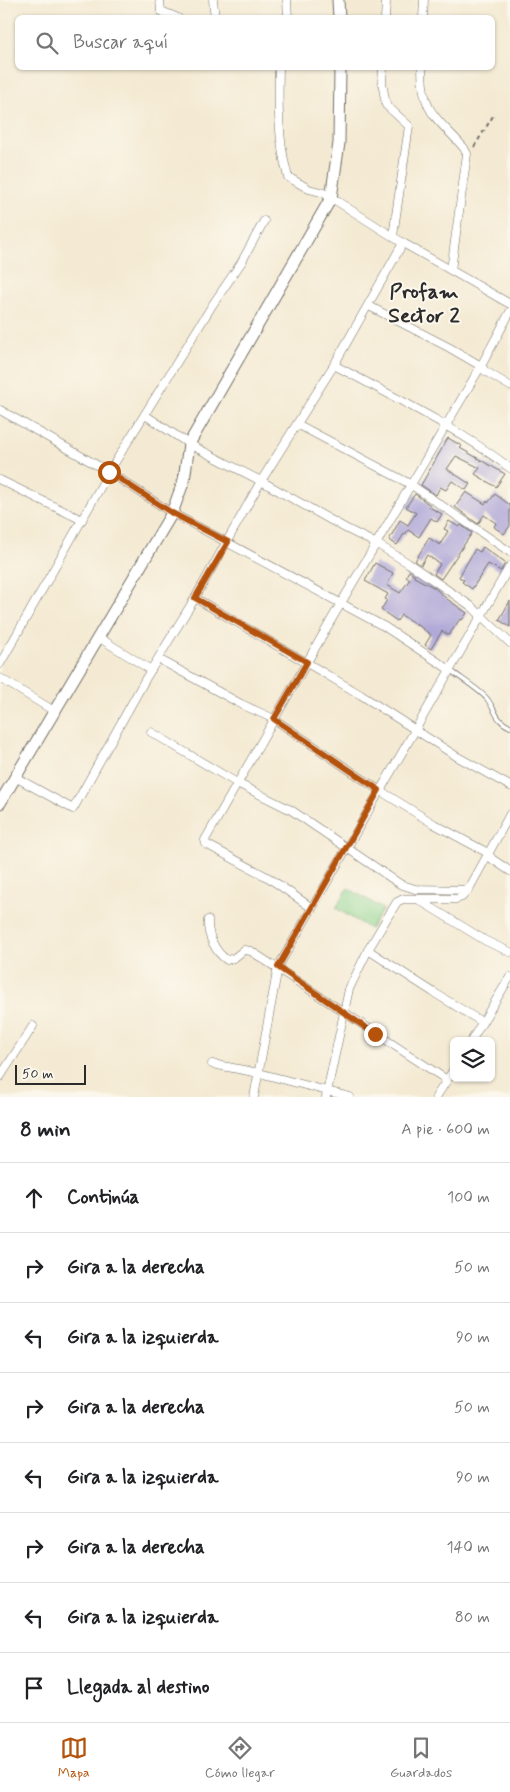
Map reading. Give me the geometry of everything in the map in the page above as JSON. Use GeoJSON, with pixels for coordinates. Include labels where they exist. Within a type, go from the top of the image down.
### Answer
{"type":"FeatureCollection","features":[{"type":"Feature","properties":{"kind":"main road"},"geometry":{"type":"LineString","coordinates":[[338,0],[339,15]]}},
{"type":"Feature","properties":{"kind":"main road"},"geometry":{"type":"LineString","coordinates":[[0,802],[172,513],[184,480],[189,444],[331,198],[339,143],[340,70]]}},
{"type":"Feature","properties":{"kind":"street"},"geometry":{"type":"LineString","coordinates":[[160,0],[161,11],[171,15]]}},
{"type":"Feature","properties":{"kind":"street"},"geometry":{"type":"LineString","coordinates":[[213,0],[215,15]]}},
{"type":"Feature","properties":{"kind":"street"},"geometry":{"type":"LineString","coordinates":[[287,0],[288,15]]}},
{"type":"Feature","properties":{"kind":"street"},"geometry":{"type":"LineString","coordinates":[[424,0],[424,15]]}},
{"type":"Feature","properties":{"kind":"street"},"geometry":{"type":"LineString","coordinates":[[385,15],[386,3]]}},
{"type":"Feature","properties":{"kind":"street"},"geometry":{"type":"LineString","coordinates":[[279,70],[279,119],[284,164],[288,177],[309,189],[324,193],[403,243],[510,304]]}},
{"type":"Feature","properties":{"kind":"street"},"geometry":{"type":"LineString","coordinates":[[383,70],[382,82],[386,105],[409,126],[393,236]]}},
{"type":"Feature","properties":{"kind":"street"},"geometry":{"type":"LineString","coordinates":[[422,70],[423,93],[427,106],[433,116],[464,148],[467,154],[451,270]]}},
{"type":"Feature","properties":{"kind":"street"},"geometry":{"type":"LineString","coordinates":[[0,664],[109,472],[213,304],[241,263],[264,221]]}},
{"type":"Feature","properties":{"kind":"street"},"geometry":{"type":"LineString","coordinates":[[15,777],[73,809],[151,670],[228,542],[261,481],[334,365],[403,243]]}},
{"type":"Feature","properties":{"kind":"street"},"geometry":{"type":"LineString","coordinates":[[368,306],[481,366],[510,386]]}},
{"type":"Feature","properties":{"kind":"street"},"geometry":{"type":"LineString","coordinates":[[312,908],[269,878],[206,844],[205,840],[410,484],[481,366],[510,312]]}},
{"type":"Feature","properties":{"kind":"street"},"geometry":{"type":"LineString","coordinates":[[334,365],[445,425],[510,468]]}},
{"type":"Feature","properties":{"kind":"street"},"geometry":{"type":"LineString","coordinates":[[0,410],[109,472],[172,513],[385,628],[450,670]]}},
{"type":"Feature","properties":{"kind":"street"},"geometry":{"type":"LineString","coordinates":[[145,415],[189,444],[377,544],[432,578],[482,616],[510,643]]}},
{"type":"Feature","properties":{"kind":"street"},"geometry":{"type":"LineString","coordinates":[[297,424],[410,484],[510,552]]}},
{"type":"Feature","properties":{"kind":"street"},"geometry":{"type":"LineString","coordinates":[[0,480],[82,520]]}},
{"type":"Feature","properties":{"kind":"street"},"geometry":{"type":"LineString","coordinates":[[254,1097],[278,967],[510,566]]}},
{"type":"Feature","properties":{"kind":"street"},"geometry":{"type":"LineString","coordinates":[[195,598],[307,662],[415,731],[510,786]]}},
{"type":"Feature","properties":{"kind":"street"},"geometry":{"type":"LineString","coordinates":[[98,637],[151,670]]}},
{"type":"Feature","properties":{"kind":"street"},"geometry":{"type":"LineString","coordinates":[[164,662],[241,704],[274,719],[379,790],[434,824],[488,853],[492,859],[510,871]]}},
{"type":"Feature","properties":{"kind":"street"},"geometry":{"type":"LineString","coordinates":[[0,678],[54,711]]}},
{"type":"Feature","properties":{"kind":"street"},"geometry":{"type":"LineString","coordinates":[[151,732],[237,783],[291,810],[400,884],[415,889],[468,890]]}},
{"type":"Feature","properties":{"kind":"street"},"geometry":{"type":"LineString","coordinates":[[326,1094],[349,989],[368,950],[397,902],[403,899],[456,899],[462,897],[468,890],[510,814]]}},
{"type":"Feature","properties":{"kind":"street"},"geometry":{"type":"LineString","coordinates":[[419,900],[486,941],[510,952]]}},
{"type":"Feature","properties":{"kind":"street"},"geometry":{"type":"LineString","coordinates":[[208,920],[208,935],[222,956],[227,960],[234,958],[244,950],[251,951],[447,1080]]}},
{"type":"Feature","properties":{"kind":"street"},"geometry":{"type":"LineString","coordinates":[[368,950],[482,1022]]}},
{"type":"Feature","properties":{"kind":"street"},"geometry":{"type":"LineString","coordinates":[[473,1037],[510,977]]}},
{"type":"Feature","properties":{"kind":"street"},"geometry":{"type":"LineString","coordinates":[[0,1077],[33,1026]]}},
{"type":"Feature","properties":{"kind":"street"},"geometry":{"type":"LineString","coordinates":[[212,1064],[259,1073],[326,1094],[350,1097]]}},
{"type":"Feature","properties":{"kind":"street"},"geometry":{"type":"LineString","coordinates":[[436,1097],[450,1075]]}},
{"type":"Feature","properties":{"kind":"lane"},"geometry":{"type":"LineString","coordinates":[[450,670],[488,698],[498,719],[504,725],[510,727]]}},
{"type":"Feature","properties":{"kind":"path"},"geometry":{"type":"LineString","coordinates":[[467,154],[476,145],[493,116]]}},
{"type":"Feature","properties":{"kind":"green space"},"geometry":{"type":"Polygon","coordinates":[[[348,888],[383,909],[370,929],[336,908],[348,888]]]}},
{"type":"Feature","properties":{"kind":"building"},"geometry":{"type":"Polygon","coordinates":[[[448,438],[462,446],[460,448],[505,474],[496,487],[475,474],[480,468],[456,456],[447,469],[470,484],[466,490],[452,481],[446,490],[440,487],[436,495],[421,485],[448,438]]]}},
{"type":"Feature","properties":{"kind":"building"},"geometry":{"type":"Polygon","coordinates":[[[466,492],[485,504],[495,494],[510,505],[510,526],[504,534],[494,527],[496,523],[484,515],[478,524],[455,507],[466,492]]]}},
{"type":"Feature","properties":{"kind":"building"},"geometry":{"type":"Polygon","coordinates":[[[415,494],[430,505],[429,507],[442,514],[437,522],[431,518],[419,537],[408,530],[397,545],[389,540],[400,520],[408,525],[416,513],[406,507],[415,494]]]}},
{"type":"Feature","properties":{"kind":"building"},"geometry":{"type":"Polygon","coordinates":[[[449,521],[459,527],[461,525],[472,533],[441,579],[434,574],[440,564],[427,555],[421,565],[415,561],[429,538],[440,545],[448,531],[444,529],[449,521]]]}},
{"type":"Feature","properties":{"kind":"building"},"geometry":{"type":"Polygon","coordinates":[[[483,547],[505,563],[501,571],[488,564],[472,589],[462,582],[464,580],[459,577],[475,549],[480,552],[483,547]]]}},
{"type":"Feature","properties":{"kind":"building"},"geometry":{"type":"Polygon","coordinates":[[[375,563],[393,573],[387,585],[400,593],[410,579],[406,576],[409,571],[415,575],[414,577],[435,588],[467,613],[462,620],[460,619],[449,635],[442,631],[431,649],[425,645],[431,635],[401,615],[397,621],[381,610],[388,594],[365,581],[375,563]]]}},
{"type":"Feature","properties":{"kind":"building"},"geometry":{"type":"Polygon","coordinates":[[[510,601],[510,627],[499,620],[510,601]]]}},
{"type":"Feature","properties":{"kind":"district","name":"Profam Sector 2"},"geometry":{"type":"Point","coordinates":[424,304]}},
{"type":"Feature","properties":{"kind":"route"},"geometry":{"type":"LineString","coordinates":[[109,472],[172,513],[228,542],[195,598],[307,662],[274,719],[379,790],[278,967],[375,1034]]}}]}
